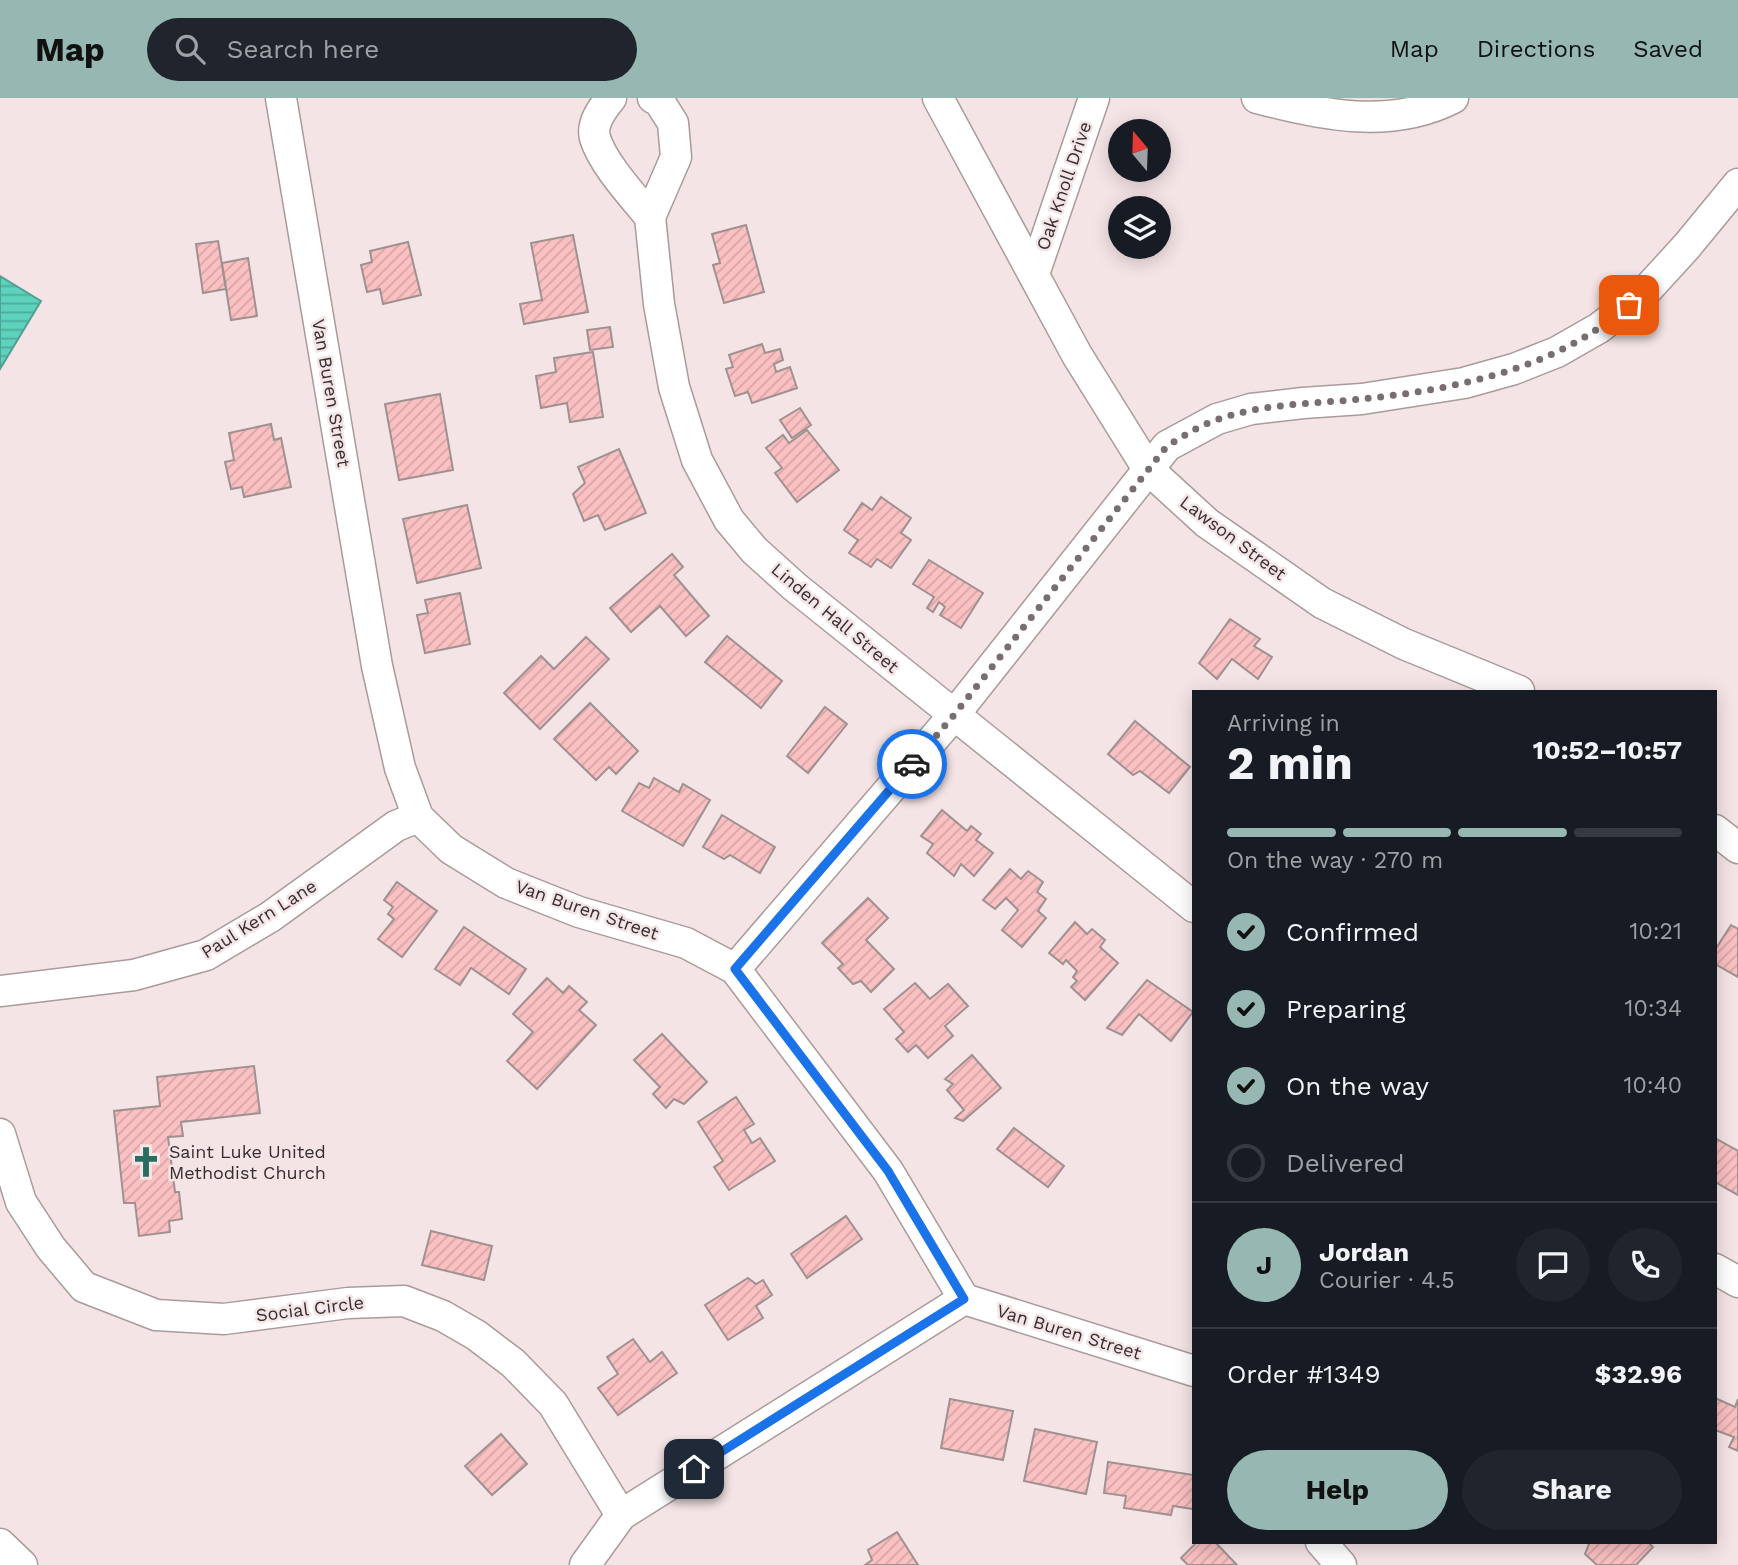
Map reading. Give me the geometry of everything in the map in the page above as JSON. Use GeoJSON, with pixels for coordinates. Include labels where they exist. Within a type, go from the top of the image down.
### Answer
{"type":"FeatureCollection","features":[{"type":"Feature","properties":{"kind":"street","name":"Van Buren Street"},"geometry":{"type":"LineString","coordinates":[[281,98],[377,666],[400,768],[418,817],[451,849],[506,883],[579,912],[686,943],[735,969],[888,1171],[964,1299],[1192,1370]]}},
{"type":"Feature","properties":{"kind":"street"},"geometry":{"type":"LineString","coordinates":[[611,98],[599,112],[594,136],[607,160],[650,217]]}},
{"type":"Feature","properties":{"kind":"street","name":"Linden Hall Street"},"geometry":{"type":"LineString","coordinates":[[653,98],[659,101],[673,123],[676,157],[650,217],[659,304],[674,387],[697,460],[729,520],[754,550],[795,587],[1192,905]]}},
{"type":"Feature","properties":{"kind":"street","name":"Lawson Street"},"geometry":{"type":"LineString","coordinates":[[938,98],[1077,355],[1148,469],[1208,523],[1322,603],[1404,644],[1518,690]]}},
{"type":"Feature","properties":{"kind":"street","name":"Oak Knoll Drive"},"geometry":{"type":"LineString","coordinates":[[1034,274],[1094,98]]}},
{"type":"Feature","properties":{"kind":"street"},"geometry":{"type":"LineString","coordinates":[[1257,98],[1331,116],[1391,117],[1433,108],[1453,98]]}},
{"type":"Feature","properties":{"kind":"street"},"geometry":{"type":"LineString","coordinates":[[735,969],[954,715],[1167,446],[1197,428],[1251,410],[1362,399],[1464,383],[1514,369],[1557,352],[1599,328],[1644,293],[1738,184]]}},
{"type":"Feature","properties":{"kind":"street","name":"Paul Kern Lane"},"geometry":{"type":"LineString","coordinates":[[0,991],[134,975],[206,955],[270,916],[396,825],[418,817]]}},
{"type":"Feature","properties":{"kind":"street"},"geometry":{"type":"LineString","coordinates":[[1717,832],[1738,848]]}},
{"type":"Feature","properties":{"kind":"street","name":"Social Circle"},"geometry":{"type":"LineString","coordinates":[[0,1135],[21,1202],[51,1248],[84,1287],[156,1315],[224,1319],[348,1303],[404,1301],[443,1316],[476,1335],[513,1363],[553,1404],[621,1515]]}},
{"type":"Feature","properties":{"kind":"street"},"geometry":{"type":"LineString","coordinates":[[1717,1270],[1738,1282]]}},
{"type":"Feature","properties":{"kind":"street"},"geometry":{"type":"LineString","coordinates":[[585,1565],[621,1515],[964,1299]]}},
{"type":"Feature","properties":{"kind":"street"},"geometry":{"type":"LineString","coordinates":[[0,1544],[22,1565]]}},
{"type":"Feature","properties":{"kind":"street"},"geometry":{"type":"LineString","coordinates":[[1323,1544],[1341,1565]]}},
{"type":"Feature","properties":{"kind":"shaded area"},"geometry":{"type":"Polygon","coordinates":[[[0,276],[41,301],[0,369],[0,276]]]}},
{"type":"Feature","properties":{"kind":"building"},"geometry":{"type":"Polygon","coordinates":[[[746,225],[764,292],[724,303],[713,265],[720,263],[712,234],[746,225]]]}},
{"type":"Feature","properties":{"kind":"building"},"geometry":{"type":"Polygon","coordinates":[[[573,235],[588,312],[524,324],[520,304],[542,300],[531,243],[573,235]]]}},
{"type":"Feature","properties":{"kind":"building"},"geometry":{"type":"Polygon","coordinates":[[[218,241],[226,289],[203,293],[196,244],[218,241]]]}},
{"type":"Feature","properties":{"kind":"building"},"geometry":{"type":"Polygon","coordinates":[[[408,242],[421,295],[383,304],[380,289],[367,292],[361,265],[372,262],[370,251],[408,242]]]}},
{"type":"Feature","properties":{"kind":"building"},"geometry":{"type":"Polygon","coordinates":[[[248,258],[257,316],[231,320],[222,263],[248,258]]]}},
{"type":"Feature","properties":{"kind":"building"},"geometry":{"type":"Polygon","coordinates":[[[610,327],[613,347],[590,350],[587,330],[610,327]]]}},
{"type":"Feature","properties":{"kind":"building"},"geometry":{"type":"Polygon","coordinates":[[[762,344],[765,353],[780,349],[783,360],[774,364],[776,372],[790,367],[797,388],[752,403],[748,392],[735,396],[726,369],[733,367],[729,355],[762,344]]]}},
{"type":"Feature","properties":{"kind":"building"},"geometry":{"type":"Polygon","coordinates":[[[593,352],[603,417],[570,422],[567,403],[541,408],[536,376],[556,372],[554,358],[593,352]]]}},
{"type":"Feature","properties":{"kind":"building"},"geometry":{"type":"Polygon","coordinates":[[[440,394],[453,470],[399,480],[385,404],[440,394]]]}},
{"type":"Feature","properties":{"kind":"building"},"geometry":{"type":"Polygon","coordinates":[[[800,408],[811,425],[792,438],[780,420],[800,408]]]}},
{"type":"Feature","properties":{"kind":"building"},"geometry":{"type":"Polygon","coordinates":[[[271,424],[274,440],[281,438],[291,487],[244,497],[242,487],[231,489],[225,462],[234,460],[229,433],[271,424]]]}},
{"type":"Feature","properties":{"kind":"building"},"geometry":{"type":"Polygon","coordinates":[[[807,430],[839,470],[797,502],[775,473],[782,468],[766,448],[783,435],[789,443],[807,430]]]}},
{"type":"Feature","properties":{"kind":"building"},"geometry":{"type":"Polygon","coordinates":[[[619,449],[646,513],[605,530],[598,515],[584,521],[573,494],[585,483],[578,467],[619,449]]]}},
{"type":"Feature","properties":{"kind":"building"},"geometry":{"type":"Polygon","coordinates":[[[881,497],[911,518],[901,533],[911,540],[891,568],[877,559],[871,567],[849,553],[858,540],[844,530],[862,503],[872,510],[881,497]]]}},
{"type":"Feature","properties":{"kind":"building"},"geometry":{"type":"Polygon","coordinates":[[[467,505],[481,568],[417,583],[403,519],[467,505]]]}},
{"type":"Feature","properties":{"kind":"building"},"geometry":{"type":"Polygon","coordinates":[[[672,554],[683,567],[674,575],[709,616],[686,636],[660,606],[631,632],[610,608],[672,554]]]}},
{"type":"Feature","properties":{"kind":"building"},"geometry":{"type":"Polygon","coordinates":[[[929,560],[983,593],[961,628],[940,615],[945,607],[939,602],[933,612],[927,608],[934,597],[913,584],[929,560]]]}},
{"type":"Feature","properties":{"kind":"building"},"geometry":{"type":"Polygon","coordinates":[[[460,593],[470,644],[425,653],[417,615],[428,613],[425,600],[460,593]]]}},
{"type":"Feature","properties":{"kind":"building"},"geometry":{"type":"Polygon","coordinates":[[[1230,619],[1260,639],[1254,646],[1272,657],[1258,679],[1232,659],[1217,679],[1199,663],[1230,619]]]}},
{"type":"Feature","properties":{"kind":"building"},"geometry":{"type":"Polygon","coordinates":[[[727,636],[782,681],[761,708],[705,662],[727,636]]]}},
{"type":"Feature","properties":{"kind":"building"},"geometry":{"type":"Polygon","coordinates":[[[586,637],[609,659],[540,729],[504,693],[541,656],[554,669],[586,637]]]}},
{"type":"Feature","properties":{"kind":"building"},"geometry":{"type":"Polygon","coordinates":[[[590,703],[638,751],[616,774],[609,767],[596,780],[554,739],[590,703]]]}},
{"type":"Feature","properties":{"kind":"building"},"geometry":{"type":"Polygon","coordinates":[[[825,707],[847,724],[808,773],[787,756],[825,707]]]}},
{"type":"Feature","properties":{"kind":"building"},"geometry":{"type":"Polygon","coordinates":[[[1135,721],[1190,767],[1169,793],[1140,771],[1133,775],[1108,754],[1135,721]]]}},
{"type":"Feature","properties":{"kind":"building"},"geometry":{"type":"Polygon","coordinates":[[[654,778],[679,792],[683,784],[710,800],[683,846],[622,811],[639,783],[649,788],[654,778]]]}},
{"type":"Feature","properties":{"kind":"building"},"geometry":{"type":"Polygon","coordinates":[[[942,810],[967,831],[971,826],[981,834],[976,840],[993,853],[974,876],[961,864],[954,876],[927,853],[933,844],[921,836],[942,810]]]}},
{"type":"Feature","properties":{"kind":"building"},"geometry":{"type":"Polygon","coordinates":[[[722,815],[775,847],[760,873],[730,855],[724,859],[703,847],[722,815]]]}},
{"type":"Feature","properties":{"kind":"building"},"geometry":{"type":"Polygon","coordinates":[[[1010,869],[1021,879],[1028,871],[1043,882],[1037,892],[1046,899],[1038,911],[1046,918],[1022,947],[1002,930],[1018,910],[1006,898],[995,909],[983,900],[1010,869]]]}},
{"type":"Feature","properties":{"kind":"building"},"geometry":{"type":"Polygon","coordinates":[[[397,882],[437,911],[402,957],[378,939],[394,919],[388,914],[393,907],[384,900],[397,882]]]}},
{"type":"Feature","properties":{"kind":"building"},"geometry":{"type":"Polygon","coordinates":[[[868,898],[888,918],[866,940],[894,969],[871,992],[861,981],[853,984],[838,968],[843,964],[822,943],[868,898]]]}},
{"type":"Feature","properties":{"kind":"building"},"geometry":{"type":"Polygon","coordinates":[[[1075,922],[1087,934],[1092,929],[1105,940],[1100,947],[1118,963],[1085,1000],[1071,987],[1077,981],[1073,977],[1077,971],[1066,960],[1063,964],[1049,953],[1075,922]]]}},
{"type":"Feature","properties":{"kind":"building"},"geometry":{"type":"Polygon","coordinates":[[[1731,925],[1738,929],[1738,977],[1717,965],[1717,947],[1731,925]]]}},
{"type":"Feature","properties":{"kind":"building"},"geometry":{"type":"Polygon","coordinates":[[[464,927],[526,969],[509,994],[471,968],[460,985],[435,969],[464,927]]]}},
{"type":"Feature","properties":{"kind":"building"},"geometry":{"type":"Polygon","coordinates":[[[547,978],[563,993],[569,986],[587,1002],[579,1010],[596,1025],[537,1089],[507,1061],[533,1032],[513,1014],[547,978]]]}},
{"type":"Feature","properties":{"kind":"building"},"geometry":{"type":"Polygon","coordinates":[[[1147,980],[1192,1011],[1171,1041],[1139,1014],[1122,1035],[1107,1028],[1147,980]]]}},
{"type":"Feature","properties":{"kind":"building"},"geometry":{"type":"Polygon","coordinates":[[[915,983],[930,999],[948,984],[968,1006],[945,1026],[953,1036],[928,1058],[916,1045],[908,1052],[896,1039],[904,1032],[884,1009],[915,983]]]}},
{"type":"Feature","properties":{"kind":"building"},"geometry":{"type":"Polygon","coordinates":[[[662,1034],[707,1082],[684,1104],[674,1099],[666,1108],[653,1094],[660,1087],[634,1060],[662,1034]]]}},
{"type":"Feature","properties":{"kind":"building"},"geometry":{"type":"Polygon","coordinates":[[[972,1055],[1001,1088],[963,1121],[955,1118],[964,1110],[947,1090],[953,1084],[945,1079],[972,1055]]]}},
{"type":"Feature","properties":{"kind":"building","name":"Saint Luke United Methodist Church"},"geometry":{"type":"Polygon","coordinates":[[[254,1066],[260,1113],[181,1122],[183,1136],[168,1137],[175,1192],[179,1192],[182,1219],[169,1221],[170,1232],[139,1236],[135,1203],[124,1203],[114,1111],[160,1106],[157,1077],[254,1066]]]}},
{"type":"Feature","properties":{"kind":"building"},"geometry":{"type":"Polygon","coordinates":[[[736,1097],[754,1124],[744,1130],[752,1143],[760,1138],[775,1161],[729,1190],[714,1167],[723,1161],[698,1122],[736,1097]]]}},
{"type":"Feature","properties":{"kind":"building"},"geometry":{"type":"Polygon","coordinates":[[[1014,1128],[1064,1166],[1048,1187],[997,1149],[1014,1128]]]}},
{"type":"Feature","properties":{"kind":"building"},"geometry":{"type":"Polygon","coordinates":[[[1717,1139],[1738,1151],[1738,1195],[1717,1183],[1717,1139]]]}},
{"type":"Feature","properties":{"kind":"building"},"geometry":{"type":"Polygon","coordinates":[[[846,1216],[862,1239],[807,1278],[791,1254],[846,1216]]]}},
{"type":"Feature","properties":{"kind":"building"},"geometry":{"type":"Polygon","coordinates":[[[431,1231],[492,1246],[484,1280],[422,1265],[431,1231]]]}},
{"type":"Feature","properties":{"kind":"building"},"geometry":{"type":"Polygon","coordinates":[[[748,1278],[756,1284],[763,1280],[772,1295],[756,1306],[763,1318],[728,1340],[705,1305],[748,1278]]]}},
{"type":"Feature","properties":{"kind":"building"},"geometry":{"type":"Polygon","coordinates":[[[633,1339],[650,1362],[662,1352],[677,1373],[618,1415],[598,1388],[618,1374],[607,1357],[633,1339]]]}},
{"type":"Feature","properties":{"kind":"building"},"geometry":{"type":"Polygon","coordinates":[[[950,1399],[1013,1411],[1003,1460],[941,1448],[950,1399]]]}},
{"type":"Feature","properties":{"kind":"building"},"geometry":{"type":"Polygon","coordinates":[[[1717,1399],[1735,1407],[1738,1399],[1738,1451],[1729,1447],[1734,1437],[1717,1431],[1717,1399]]]}},
{"type":"Feature","properties":{"kind":"building"},"geometry":{"type":"Polygon","coordinates":[[[1035,1429],[1097,1442],[1086,1494],[1024,1481],[1035,1429]]]}},
{"type":"Feature","properties":{"kind":"building"},"geometry":{"type":"Polygon","coordinates":[[[501,1434],[527,1464],[492,1495],[465,1466],[501,1434]]]}},
{"type":"Feature","properties":{"kind":"building"},"geometry":{"type":"Polygon","coordinates":[[[1108,1462],[1192,1475],[1192,1509],[1173,1506],[1171,1515],[1124,1508],[1126,1496],[1104,1493],[1108,1462]]]}},
{"type":"Feature","properties":{"kind":"building"},"geometry":{"type":"Polygon","coordinates":[[[897,1532],[918,1565],[865,1565],[872,1560],[868,1550],[897,1532]]]}},
{"type":"Feature","properties":{"kind":"building"},"geometry":{"type":"Polygon","coordinates":[[[1195,1544],[1217,1544],[1237,1565],[1188,1565],[1181,1558],[1195,1544]]]}},
{"type":"Feature","properties":{"kind":"building"},"geometry":{"type":"Polygon","coordinates":[[[1589,1544],[1650,1544],[1653,1547],[1636,1565],[1597,1565],[1585,1554],[1589,1544]]]}},
{"type":"Feature","properties":{"kind":"way so far"},"geometry":{"type":"LineString","coordinates":[[912,764],[954,715],[1167,446],[1217,419],[1251,410],[1362,399],[1464,383],[1514,369],[1557,352],[1599,328],[1629,305]]}},
{"type":"Feature","properties":{"kind":"place","name":"Saint Luke United Methodist Church"},"geometry":{"type":"Point","coordinates":[146,1162]}},
{"type":"Feature","properties":{"kind":"route"},"geometry":{"type":"LineString","coordinates":[[694,1469],[964,1299],[888,1171],[735,969],[912,764]]}}]}
